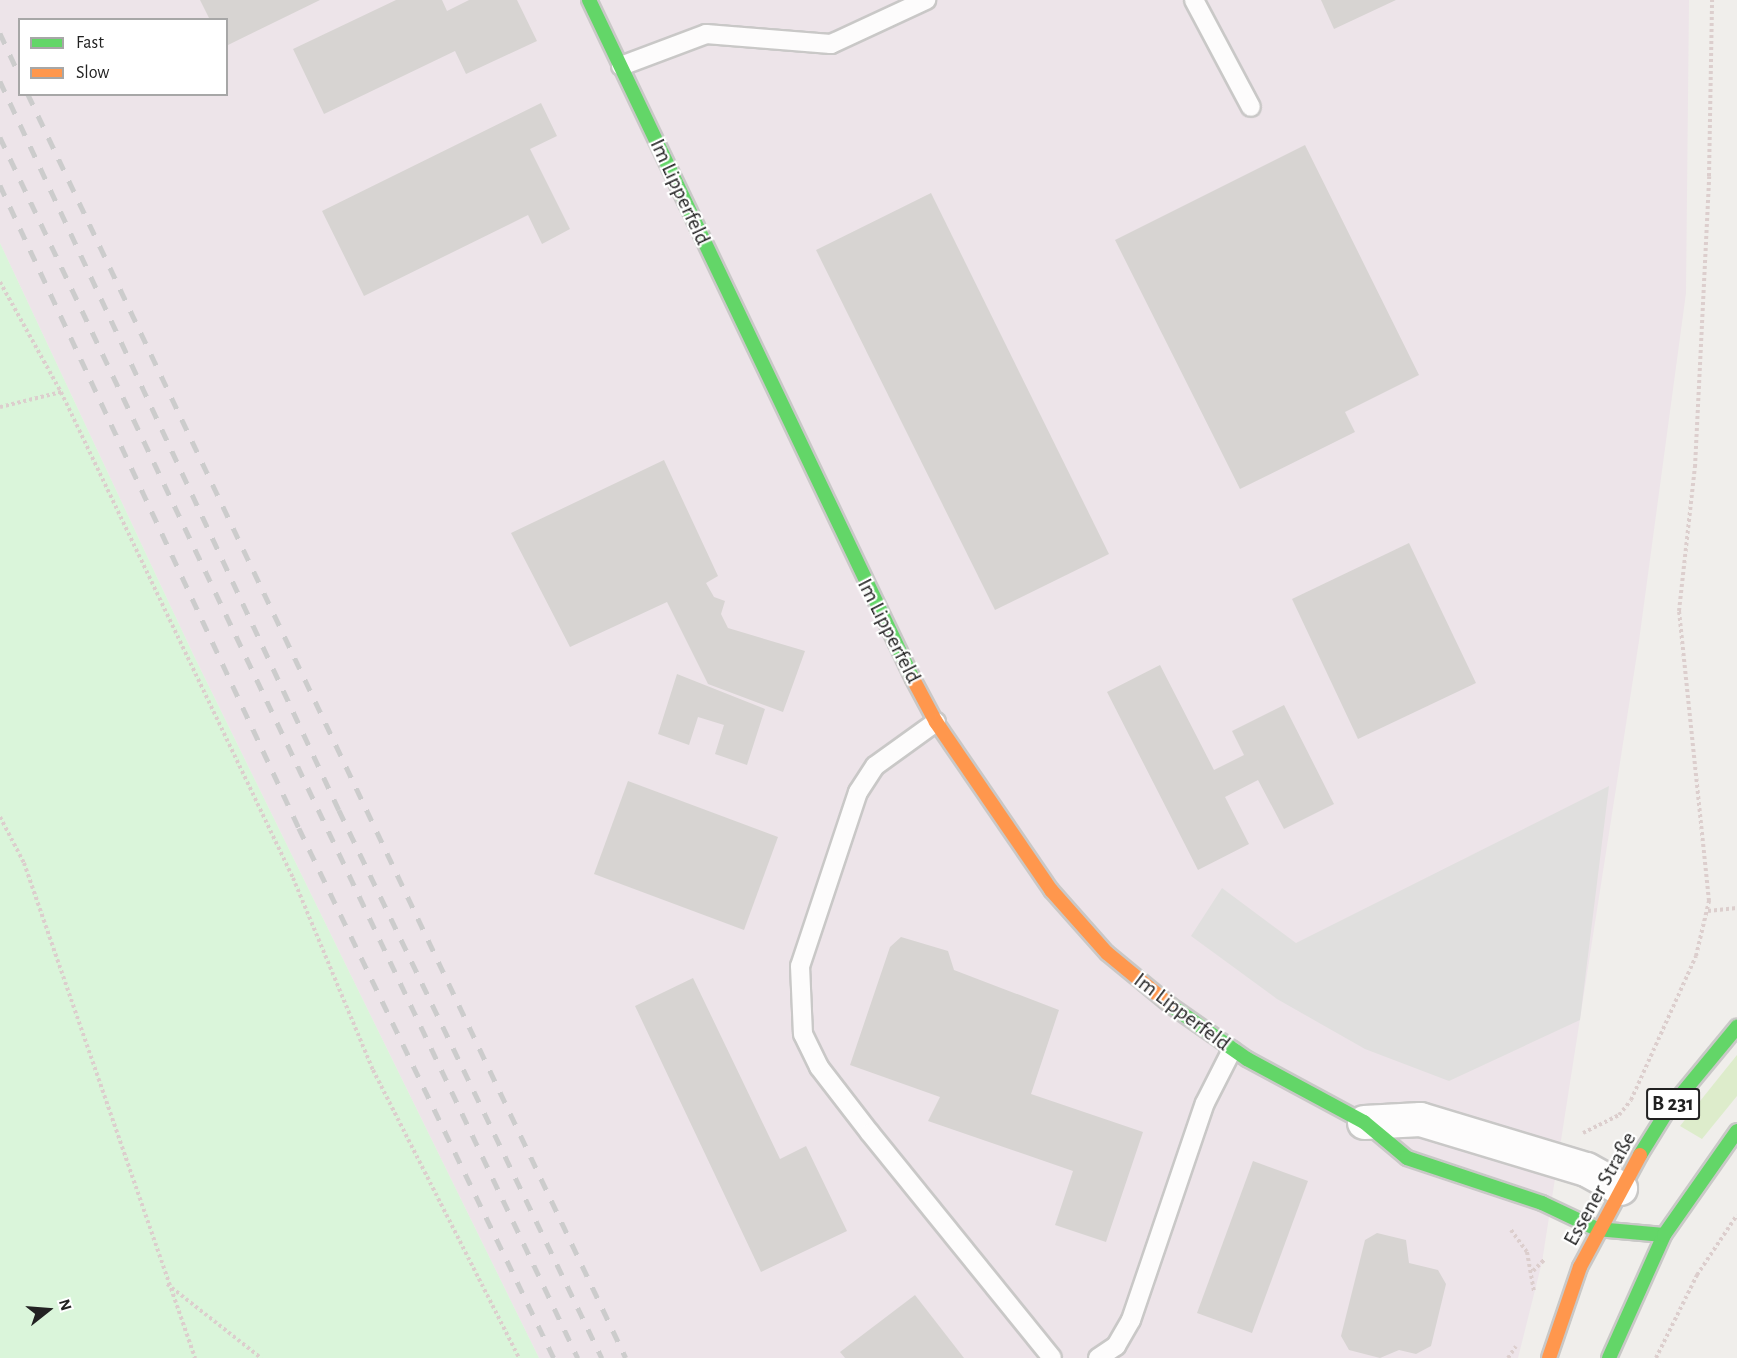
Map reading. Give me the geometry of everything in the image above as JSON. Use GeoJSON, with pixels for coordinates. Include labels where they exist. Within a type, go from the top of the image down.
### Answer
{"type":"FeatureCollection","features":[{"type":"Feature","properties":{"kind":"street","name":"Im Lipperfeld"},"geometry":{"type":"LineString","coordinates":[[589,0],[831,516],[936,722],[1078,922],[1107,953],[1232,1050],[1364,1122],[1407,1158],[1542,1203],[1597,1229]]}},
{"type":"Feature","properties":{"kind":"street","name":"Essener Straße"},"geometry":{"type":"LineString","coordinates":[[1548,1358],[1597,1229],[1627,1196],[1666,1113],[1737,1027]]}},
{"type":"Feature","properties":{"kind":"street"},"geometry":{"type":"LineString","coordinates":[[1364,1122],[1420,1119],[1586,1168],[1627,1196]]}},
{"type":"Feature","properties":{"kind":"street"},"geometry":{"type":"LineString","coordinates":[[1609,1358],[1664,1235],[1737,1131]]}},
{"type":"Feature","properties":{"kind":"street"},"geometry":{"type":"LineString","coordinates":[[1649,1220],[1664,1235]]}},
{"type":"Feature","properties":{"kind":"street"},"geometry":{"type":"LineString","coordinates":[[1597,1229],[1664,1235]]}},
{"type":"Feature","properties":{"kind":"lane"},"geometry":{"type":"LineString","coordinates":[[621,66],[706,34],[831,44],[926,0]]}},
{"type":"Feature","properties":{"kind":"lane"},"geometry":{"type":"LineString","coordinates":[[1194,0],[1251,107]]}},
{"type":"Feature","properties":{"kind":"lane"},"geometry":{"type":"LineString","coordinates":[[936,722],[875,766],[858,792],[800,966],[803,1034],[819,1067],[1052,1358]]}},
{"type":"Feature","properties":{"kind":"lane"},"geometry":{"type":"LineString","coordinates":[[1098,1358],[1113,1352],[1131,1320],[1206,1103],[1232,1050]]}},
{"type":"Feature","properties":{"kind":"path"},"geometry":{"type":"LineString","coordinates":[[1619,1115],[1631,1100],[1696,956],[1708,911],[1708,846],[1679,611],[1695,467],[1709,176],[1712,0]]}},
{"type":"Feature","properties":{"kind":"path"},"geometry":{"type":"LineString","coordinates":[[0,282],[61,392],[293,878],[373,1071],[519,1358]]}},
{"type":"Feature","properties":{"kind":"path"},"geometry":{"type":"LineString","coordinates":[[0,407],[61,392]]}},
{"type":"Feature","properties":{"kind":"path"},"geometry":{"type":"LineString","coordinates":[[0,817],[24,863],[166,1284],[195,1358]]}},
{"type":"Feature","properties":{"kind":"path"},"geometry":{"type":"LineString","coordinates":[[1708,911],[1737,908]]}},
{"type":"Feature","properties":{"kind":"path"},"geometry":{"type":"LineString","coordinates":[[1656,1358],[1697,1275],[1737,1215]]}},
{"type":"Feature","properties":{"kind":"path"},"geometry":{"type":"LineString","coordinates":[[1533,1271],[1549,1254]]}},
{"type":"Feature","properties":{"kind":"path"},"geometry":{"type":"LineString","coordinates":[[166,1284],[261,1358]]}},
{"type":"Feature","properties":{"kind":"shaded area"},"geometry":{"type":"Polygon","coordinates":[[[0,0],[1689,0],[1686,293],[1639,641],[1542,1262],[1518,1358],[539,1358],[193,654],[0,243],[0,0]]]}},
{"type":"Feature","properties":{"kind":"shaded area"},"geometry":{"type":"Polygon","coordinates":[[[1609,786],[1580,1020],[1449,1081],[1365,1049],[1277,999],[1191,936],[1222,888],[1296,943],[1609,786]]]}},
{"type":"Feature","properties":{"kind":"green space"},"geometry":{"type":"Polygon","coordinates":[[[0,243],[193,654],[539,1358],[0,1358],[0,243]]]}},
{"type":"Feature","properties":{"kind":"green space"},"geometry":{"type":"Polygon","coordinates":[[[1737,1055],[1737,1096],[1702,1139],[1680,1126],[1737,1055]]]}},
{"type":"Feature","properties":{"kind":"building"},"geometry":{"type":"Polygon","coordinates":[[[200,0],[320,0],[228,45],[228,18],[209,18],[200,0]]]}},
{"type":"Feature","properties":{"kind":"building"},"geometry":{"type":"Polygon","coordinates":[[[396,0],[442,0],[447,11],[469,0],[517,0],[537,41],[466,74],[455,51],[324,114],[293,49],[396,0]]]}},
{"type":"Feature","properties":{"kind":"building"},"geometry":{"type":"Polygon","coordinates":[[[1321,0],[1396,0],[1334,29],[1321,0]]]}},
{"type":"Feature","properties":{"kind":"building"},"geometry":{"type":"Polygon","coordinates":[[[541,103],[557,136],[530,149],[570,229],[542,244],[528,215],[364,296],[322,211],[541,103]]]}},
{"type":"Feature","properties":{"kind":"building"},"geometry":{"type":"Polygon","coordinates":[[[1305,145],[1419,375],[1345,412],[1355,432],[1240,489],[1115,240],[1305,145]]]}},
{"type":"Feature","properties":{"kind":"building"},"geometry":{"type":"Polygon","coordinates":[[[931,193],[1109,554],[995,610],[816,250],[931,193]]]}},
{"type":"Feature","properties":{"kind":"building"},"geometry":{"type":"Polygon","coordinates":[[[664,460],[718,576],[706,583],[714,597],[725,601],[721,614],[728,628],[805,651],[783,712],[708,684],[667,602],[570,647],[511,533],[664,460]]]}},
{"type":"Feature","properties":{"kind":"building"},"geometry":{"type":"Polygon","coordinates":[[[1409,543],[1476,683],[1358,739],[1292,599],[1409,543]]]}},
{"type":"Feature","properties":{"kind":"building"},"geometry":{"type":"Polygon","coordinates":[[[1160,665],[1214,770],[1244,755],[1232,731],[1284,705],[1334,804],[1284,829],[1258,780],[1225,797],[1249,844],[1198,870],[1107,692],[1160,665]]]}},
{"type":"Feature","properties":{"kind":"building"},"geometry":{"type":"Polygon","coordinates":[[[677,674],[765,709],[747,765],[715,754],[724,725],[698,717],[689,745],[658,734],[677,674]]]}},
{"type":"Feature","properties":{"kind":"building"},"geometry":{"type":"Polygon","coordinates":[[[628,781],[778,837],[744,930],[594,874],[628,781]]]}},
{"type":"Feature","properties":{"kind":"building"},"geometry":{"type":"Polygon","coordinates":[[[901,937],[948,951],[954,970],[1059,1010],[1031,1094],[1143,1132],[1106,1242],[1055,1225],[1073,1171],[928,1121],[940,1097],[850,1065],[890,947],[901,937]]]}},
{"type":"Feature","properties":{"kind":"building"},"geometry":{"type":"Polygon","coordinates":[[[693,978],[780,1159],[806,1146],[847,1231],[761,1272],[635,1006],[693,978]]]}},
{"type":"Feature","properties":{"kind":"building"},"geometry":{"type":"Polygon","coordinates":[[[1253,1161],[1308,1181],[1252,1333],[1197,1313],[1253,1161]]]}},
{"type":"Feature","properties":{"kind":"building"},"geometry":{"type":"Polygon","coordinates":[[[1377,1233],[1406,1240],[1409,1263],[1438,1270],[1446,1284],[1431,1346],[1416,1354],[1399,1350],[1380,1358],[1349,1350],[1341,1336],[1365,1240],[1377,1233]]]}},
{"type":"Feature","properties":{"kind":"building"},"geometry":{"type":"Polygon","coordinates":[[[915,1295],[964,1358],[845,1358],[840,1352],[915,1295]]]}},
{"type":"Feature","properties":{"kind":"railway"},"geometry":{"type":"LineString","coordinates":[[0,33],[18,72]]}},
{"type":"Feature","properties":{"kind":"railway"},"geometry":{"type":"LineString","coordinates":[[0,81],[339,810],[602,1358]]}},
{"type":"Feature","properties":{"kind":"railway"},"geometry":{"type":"LineString","coordinates":[[29,96],[626,1358]]}},
{"type":"Feature","properties":{"kind":"railway"},"geometry":{"type":"LineString","coordinates":[[0,137],[578,1358]]}},
{"type":"Feature","properties":{"kind":"railway"},"geometry":{"type":"LineString","coordinates":[[0,185],[299,828],[554,1358]]}},
{"type":"Feature","properties":{"kind":"traffic: fast"},"geometry":{"type":"LineString","coordinates":[[589,0],[913,679]]}},
{"type":"Feature","properties":{"kind":"traffic: fast"},"geometry":{"type":"LineString","coordinates":[[1170,1005],[1247,1059],[1364,1122],[1407,1158],[1542,1203],[1597,1229]]}},
{"type":"Feature","properties":{"kind":"traffic: fast"},"geometry":{"type":"LineString","coordinates":[[1640,1155],[1666,1113],[1737,1027]]}},
{"type":"Feature","properties":{"kind":"traffic: fast"},"geometry":{"type":"LineString","coordinates":[[1609,1358],[1664,1235],[1737,1131]]}},
{"type":"Feature","properties":{"kind":"traffic: fast"},"geometry":{"type":"LineString","coordinates":[[1597,1229],[1664,1235]]}},
{"type":"Feature","properties":{"kind":"traffic: slow"},"geometry":{"type":"LineString","coordinates":[[913,679],[936,722],[1051,890],[1107,953],[1170,1005]]}},
{"type":"Feature","properties":{"kind":"traffic: slow"},"geometry":{"type":"LineString","coordinates":[[1549,1358],[1580,1267],[1640,1155]]}}]}
